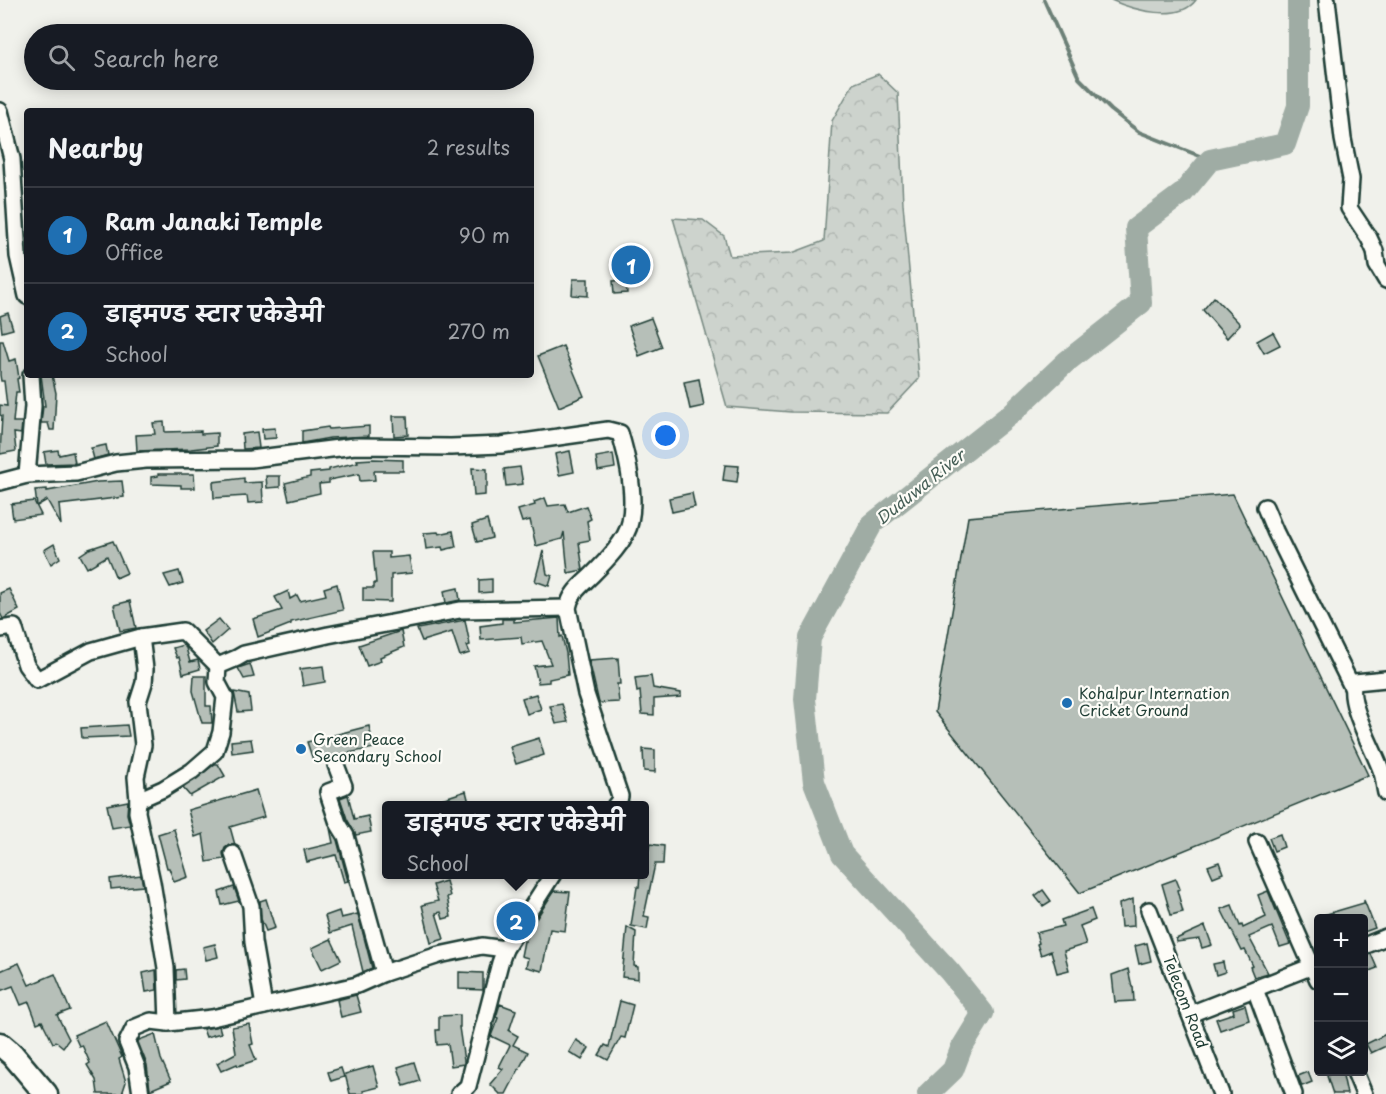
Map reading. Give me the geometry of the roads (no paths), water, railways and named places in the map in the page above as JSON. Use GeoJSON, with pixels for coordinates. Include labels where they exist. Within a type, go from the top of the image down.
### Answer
{"type":"FeatureCollection","features":[{"type":"Feature","properties":{"kind":"highway"},"geometry":{"type":"LineString","coordinates":[[0,1044],[46,1094]]}},
{"type":"Feature","properties":{"kind":"street"},"geometry":{"type":"LineString","coordinates":[[1327,0],[1343,139],[1351,179],[1349,208],[1369,238],[1375,251],[1377,265],[1386,280]]}},
{"type":"Feature","properties":{"kind":"street"},"geometry":{"type":"LineString","coordinates":[[0,111],[12,159],[6,186],[24,283]]}},
{"type":"Feature","properties":{"kind":"street"},"geometry":{"type":"LineString","coordinates":[[27,475],[33,406],[31,378]]}},
{"type":"Feature","properties":{"kind":"street"},"geometry":{"type":"LineString","coordinates":[[0,482],[27,475],[76,473],[146,460],[251,459],[355,446],[501,446],[608,430],[621,433],[631,483],[630,523],[618,546],[570,597],[568,608],[586,694],[620,796],[619,801]]}},
{"type":"Feature","properties":{"kind":"street"},"geometry":{"type":"LineString","coordinates":[[1265,507],[1352,687],[1361,722],[1381,770],[1386,793]]}},
{"type":"Feature","properties":{"kind":"street"},"geometry":{"type":"LineString","coordinates":[[218,666],[244,654],[328,635],[460,610],[568,608]]}},
{"type":"Feature","properties":{"kind":"street"},"geometry":{"type":"LineString","coordinates":[[0,630],[14,627],[26,665],[37,680],[91,651],[141,637],[183,631],[218,666],[218,682],[225,697],[221,732],[215,751],[182,777],[163,789],[138,800]]}},
{"type":"Feature","properties":{"kind":"street"},"geometry":{"type":"LineString","coordinates":[[141,637],[145,669],[144,683],[138,702],[143,745],[136,777],[137,812],[152,882],[166,968],[168,1023]]}},
{"type":"Feature","properties":{"kind":"street"},"geometry":{"type":"LineString","coordinates":[[1352,687],[1355,682],[1386,680]]}},
{"type":"Feature","properties":{"kind":"street"},"geometry":{"type":"LineString","coordinates":[[336,765],[344,786],[328,792],[338,823],[346,836],[384,973]]}},
{"type":"Feature","properties":{"kind":"street"},"geometry":{"type":"LineString","coordinates":[[1257,842],[1316,968]]}},
{"type":"Feature","properties":{"kind":"street"},"geometry":{"type":"LineString","coordinates":[[233,854],[251,906],[253,942],[264,1006]]}},
{"type":"Feature","properties":{"kind":"street"},"geometry":{"type":"LineString","coordinates":[[459,1094],[468,1086],[505,949],[550,879]]}},
{"type":"Feature","properties":{"kind":"street","name":"Telecom Road"},"geometry":{"type":"LineString","coordinates":[[1149,910],[1221,1094]]}},
{"type":"Feature","properties":{"kind":"street"},"geometry":{"type":"LineString","coordinates":[[1368,944],[1386,936]]}},
{"type":"Feature","properties":{"kind":"street"},"geometry":{"type":"LineString","coordinates":[[141,1094],[137,1067],[127,1042],[134,1028],[151,1021],[168,1023],[212,1018],[357,985],[384,973],[439,955],[482,946],[505,949]]}},
{"type":"Feature","properties":{"kind":"street"},"geometry":{"type":"LineString","coordinates":[[1190,1014],[1255,988],[1314,971]]}},
{"type":"Feature","properties":{"kind":"street"},"geometry":{"type":"LineString","coordinates":[[1255,988],[1294,1094]]}},
{"type":"Feature","properties":{"kind":"street"},"geometry":{"type":"LineString","coordinates":[[1357,1076],[1364,1094]]}},
{"type":"Feature","properties":{"kind":"waterway"},"geometry":{"type":"LineString","coordinates":[[1044,0],[1079,78],[1111,110],[1139,132],[1210,160]]}},
{"type":"Feature","properties":{"kind":"waterway","name":"Duduwa River"},"geometry":{"type":"LineString","coordinates":[[928,1094],[953,1070],[961,1049],[983,1013],[950,972],[842,854],[814,782],[805,699],[810,638],[872,524],[1012,413],[1066,362],[1141,303],[1136,228],[1183,193],[1210,160],[1285,144],[1298,106],[1298,0]]}},
{"type":"Feature","properties":{"kind":"place","name":"Ram Janaki Temple"},"geometry":{"type":"Point","coordinates":[631,265]}},
{"type":"Feature","properties":{"kind":"place","name":"Kohalpur Internation Cricket Ground"},"geometry":{"type":"Point","coordinates":[1067,703]}},
{"type":"Feature","properties":{"kind":"place","name":"Green Peace Secondary School"},"geometry":{"type":"Point","coordinates":[301,749]}},
{"type":"Feature","properties":{"kind":"place","name":"डाइमण्ड स्टार एकेडेमी"},"geometry":{"type":"Point","coordinates":[516,921]}}]}
